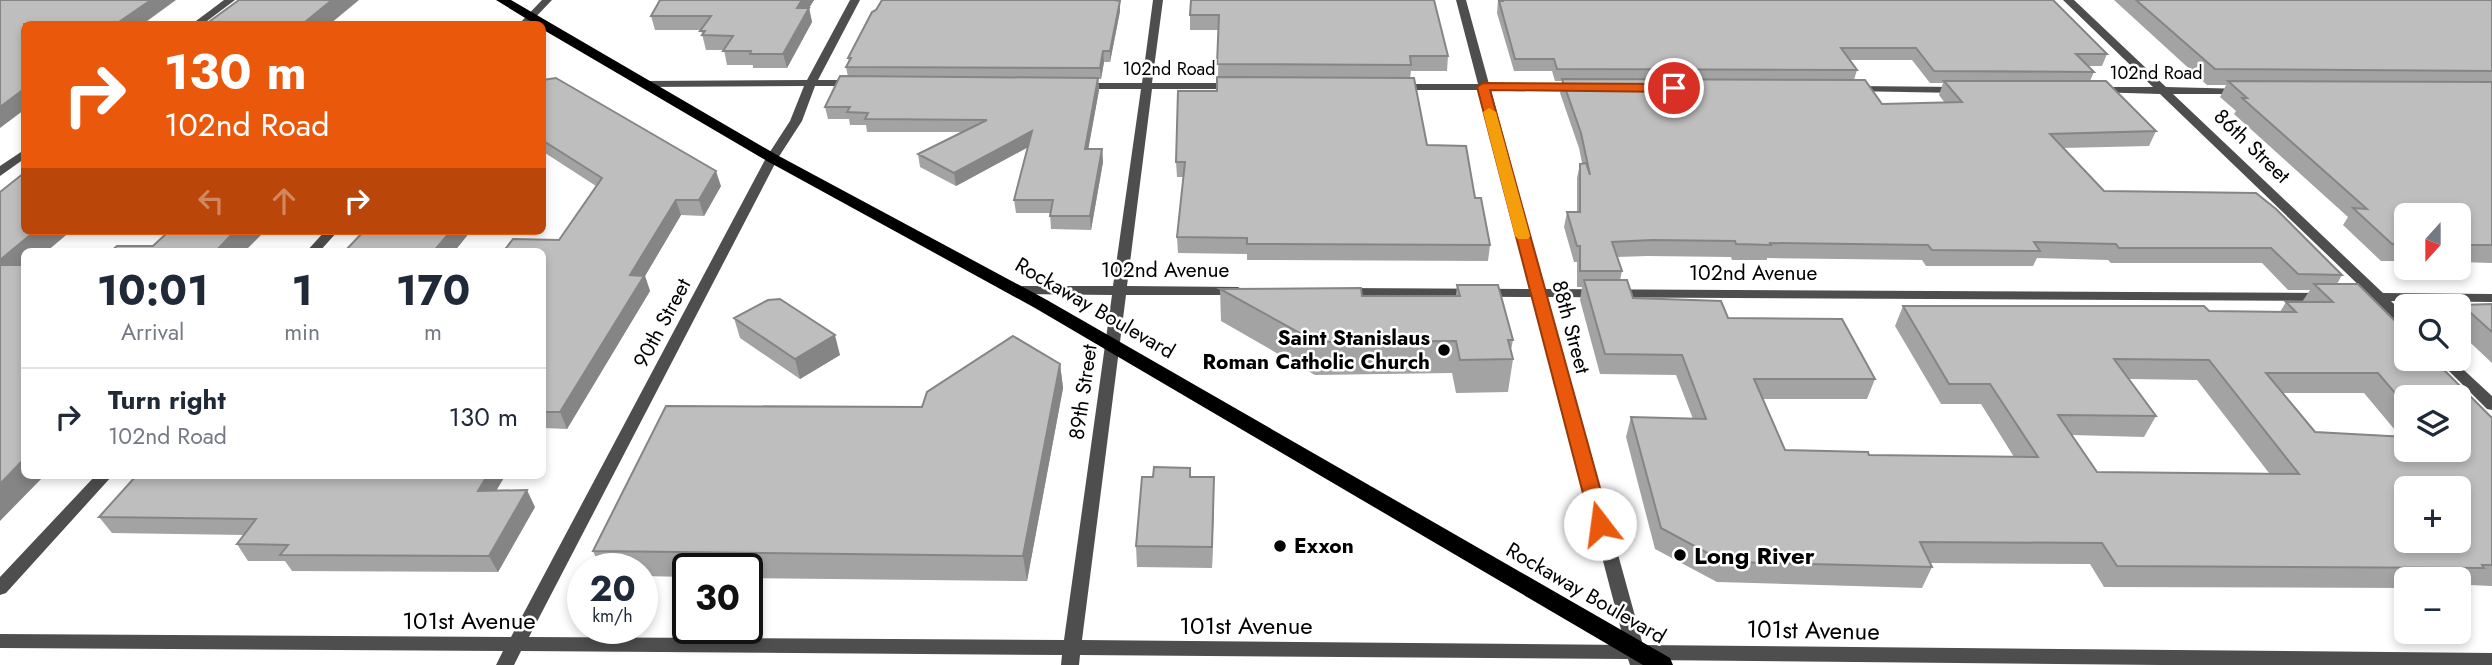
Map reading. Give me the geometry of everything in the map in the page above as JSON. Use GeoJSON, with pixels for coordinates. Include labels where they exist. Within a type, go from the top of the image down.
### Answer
{"type":"FeatureCollection","features":[{"type":"Feature","properties":{"kind":"main road","name":"Rockaway Boulevard"},"geometry":{"type":"LineString","coordinates":[[502,0],[527,21]]}},
{"type":"Feature","properties":{"kind":"main road","name":"Rockaway Boulevard"},"geometry":{"type":"LineString","coordinates":[[546,31],[1015,290],[1637,658],[1661,665]]}},
{"type":"Feature","properties":{"kind":"street"},"geometry":{"type":"LineString","coordinates":[[201,21],[230,0]]}},
{"type":"Feature","properties":{"kind":"street"},"geometry":{"type":"LineString","coordinates":[[527,21],[547,0]]}},
{"type":"Feature","properties":{"kind":"street","name":"90th Street"},"geometry":{"type":"LineString","coordinates":[[505,665],[772,158],[796,121],[811,83],[855,0]]}},
{"type":"Feature","properties":{"kind":"street","name":"89th Street"},"geometry":{"type":"LineString","coordinates":[[1071,657],[1158,0]]}},
{"type":"Feature","properties":{"kind":"street","name":"88th Street"},"geometry":{"type":"LineString","coordinates":[[1461,0],[1637,658]]}},
{"type":"Feature","properties":{"kind":"street","name":"86th Street"},"geometry":{"type":"LineString","coordinates":[[2068,0],[2394,311]]}},
{"type":"Feature","properties":{"kind":"street"},"geometry":{"type":"LineString","coordinates":[[644,84],[869,83]]}},
{"type":"Feature","properties":{"kind":"street","name":"102nd Road"},"geometry":{"type":"LineString","coordinates":[[1065,86],[1253,86]]}},
{"type":"Feature","properties":{"kind":"street"},"geometry":{"type":"LineString","coordinates":[[1389,87],[1594,87]]}},
{"type":"Feature","properties":{"kind":"street"},"geometry":{"type":"LineString","coordinates":[[1845,89],[1970,90]]}},
{"type":"Feature","properties":{"kind":"street","name":"102nd Road"},"geometry":{"type":"LineString","coordinates":[[2081,90],[2260,91]]}},
{"type":"Feature","properties":{"kind":"street"},"geometry":{"type":"LineString","coordinates":[[0,172],[21,156]]}},
{"type":"Feature","properties":{"kind":"street"},"geometry":{"type":"LineString","coordinates":[[316,248],[328,235]]}},
{"type":"Feature","properties":{"kind":"street","name":"102nd Avenue"},"geometry":{"type":"LineString","coordinates":[[1015,290],[1251,291]]}},
{"type":"Feature","properties":{"kind":"street","name":"102nd Avenue"},"geometry":{"type":"LineString","coordinates":[[1321,291],[2492,298]]}},
{"type":"Feature","properties":{"kind":"street"},"geometry":{"type":"LineString","coordinates":[[2457,371],[2492,405]]}},
{"type":"Feature","properties":{"kind":"street"},"geometry":{"type":"LineString","coordinates":[[0,588],[101,479]]}},
{"type":"Feature","properties":{"kind":"street","name":"101st Avenue"},"geometry":{"type":"LineString","coordinates":[[0,641],[516,645],[1071,657],[2196,662],[2492,660]]}},
{"type":"Feature","properties":{"kind":"building"},"geometry":{"type":"Polygon","coordinates":[[[0,0],[151,0],[120,21],[21,21],[21,91],[0,107],[0,0]]]}},
{"type":"Feature","properties":{"kind":"building"},"geometry":{"type":"Polygon","coordinates":[[[239,0],[332,0],[306,21],[210,21],[239,0]]]}},
{"type":"Feature","properties":{"kind":"building"},"geometry":{"type":"Polygon","coordinates":[[[660,0],[802,0],[797,8],[809,8],[783,54],[750,54],[751,51],[723,51],[733,36],[702,35],[705,31],[700,31],[711,16],[651,16],[660,0]]]}},
{"type":"Feature","properties":{"kind":"building"},"geometry":{"type":"Polygon","coordinates":[[[882,0],[1120,1],[1110,51],[1103,51],[1100,68],[846,67],[872,12],[882,0]]]}},
{"type":"Feature","properties":{"kind":"building"},"geometry":{"type":"Polygon","coordinates":[[[1191,0],[1434,0],[1448,56],[1410,56],[1411,65],[1217,64],[1219,15],[1190,15],[1191,0]]]}},
{"type":"Feature","properties":{"kind":"building"},"geometry":{"type":"Polygon","coordinates":[[[2053,0],[2107,54],[2076,54],[2094,72],[1934,71],[1916,48],[1841,48],[1857,70],[1557,69],[1554,59],[1515,59],[1499,1],[2053,0]]]}},
{"type":"Feature","properties":{"kind":"building"},"geometry":{"type":"Polygon","coordinates":[[[2136,0],[2492,0],[2492,71],[2215,69],[2136,0]]]}},
{"type":"Feature","properties":{"kind":"building"},"geometry":{"type":"Polygon","coordinates":[[[840,76],[1098,78],[1085,149],[1102,149],[1090,216],[1050,216],[1053,200],[1014,200],[1032,131],[954,173],[918,154],[987,120],[865,119],[868,113],[847,112],[850,107],[825,107],[840,76]]]}},
{"type":"Feature","properties":{"kind":"building"},"geometry":{"type":"Polygon","coordinates":[[[1217,77],[1414,78],[1427,145],[1466,146],[1475,198],[1481,198],[1490,245],[1247,244],[1247,238],[1177,237],[1185,162],[1176,162],[1178,91],[1217,91],[1217,77]]]}},
{"type":"Feature","properties":{"kind":"building"},"geometry":{"type":"Polygon","coordinates":[[[556,78],[716,171],[699,200],[676,200],[630,275],[644,276],[560,412],[546,412],[546,248],[506,248],[513,239],[559,240],[602,178],[546,143],[546,79],[556,78]]]}},
{"type":"Feature","properties":{"kind":"building"},"geometry":{"type":"Polygon","coordinates":[[[1562,79],[1865,80],[1882,104],[1962,102],[1944,81],[2106,81],[2156,131],[2050,134],[2104,191],[2256,193],[2276,209],[2342,275],[2298,274],[2271,248],[2119,248],[2116,244],[2034,242],[2040,251],[1932,250],[1928,245],[1770,243],[1771,245],[1736,244],[1735,241],[1652,240],[1612,242],[1622,271],[1580,271],[1580,246],[1577,246],[1567,212],[1580,212],[1580,164],[1586,163],[1590,175],[1581,133],[1562,79]]]}},
{"type":"Feature","properties":{"kind":"building"},"geometry":{"type":"Polygon","coordinates":[[[2228,81],[2492,82],[2492,245],[2471,245],[2471,203],[2394,203],[2392,244],[2353,208],[2367,209],[2242,98],[2247,98],[2228,81]]]}},
{"type":"Feature","properties":{"kind":"building"},"geometry":{"type":"Polygon","coordinates":[[[21,175],[21,235],[30,235],[0,260],[0,192],[21,175]]]}},
{"type":"Feature","properties":{"kind":"building"},"geometry":{"type":"Polygon","coordinates":[[[165,235],[231,235],[219,248],[115,248],[153,246],[165,235]]]}},
{"type":"Feature","properties":{"kind":"building"},"geometry":{"type":"Polygon","coordinates":[[[360,235],[448,235],[436,248],[348,248],[360,235]]]}},
{"type":"Feature","properties":{"kind":"building"},"geometry":{"type":"Polygon","coordinates":[[[0,265],[21,265],[21,462],[0,484],[0,265]]]}},
{"type":"Feature","properties":{"kind":"building"},"geometry":{"type":"Polygon","coordinates":[[[1584,280],[1627,280],[1633,298],[1721,301],[1728,318],[1842,319],[1875,379],[1754,379],[1785,450],[1868,452],[1869,455],[2038,457],[1990,384],[1949,384],[1903,306],[2204,306],[2209,311],[2296,312],[2286,302],[2333,302],[2314,284],[2358,284],[2394,320],[2394,371],[2445,371],[2459,385],[2394,385],[2394,392],[2378,373],[2266,373],[2315,432],[2394,436],[2394,462],[2471,462],[2471,397],[2492,418],[2492,565],[2482,565],[2484,568],[2117,566],[2102,543],[1920,542],[1932,567],[1724,562],[1661,528],[1631,417],[1706,419],[1682,355],[1605,354],[1584,280]],[[2114,359],[2156,416],[2058,415],[2097,472],[2299,474],[2209,360],[2114,359]]]}},
{"type":"Feature","properties":{"kind":"building"},"geometry":{"type":"Polygon","coordinates":[[[1457,285],[1498,285],[1513,340],[1508,340],[1513,359],[1460,360],[1456,341],[1316,342],[1220,289],[1361,288],[1362,296],[1460,296],[1457,285]]]}},
{"type":"Feature","properties":{"kind":"building"},"geometry":{"type":"Polygon","coordinates":[[[780,299],[835,335],[795,359],[734,318],[768,300],[780,299]]]}},
{"type":"Feature","properties":{"kind":"building"},"geometry":{"type":"Polygon","coordinates":[[[2492,304],[2492,332],[2471,313],[2471,305],[2492,304]]]}},
{"type":"Feature","properties":{"kind":"building"},"geometry":{"type":"Polygon","coordinates":[[[1013,336],[1060,364],[1023,556],[593,551],[666,406],[922,407],[927,392],[1013,336]]]}},
{"type":"Feature","properties":{"kind":"building"},"geometry":{"type":"Polygon","coordinates":[[[1154,467],[1190,468],[1190,477],[1214,477],[1212,547],[1136,546],[1142,477],[1153,477],[1154,467]]]}},
{"type":"Feature","properties":{"kind":"building"},"geometry":{"type":"Polygon","coordinates":[[[133,479],[485,479],[478,491],[527,490],[489,556],[280,555],[288,545],[237,544],[256,519],[99,517],[133,479]]]}},
{"type":"Feature","properties":{"kind":"slow traffic"},"geometry":{"type":"LineString","coordinates":[[1489,112],[1523,236]]}},
{"type":"Feature","properties":{"kind":"place","name":"Saint Stanislaus Roman Catholic Church"},"geometry":{"type":"Point","coordinates":[1444,350]}},
{"type":"Feature","properties":{"kind":"place","name":"Exxon"},"geometry":{"type":"Point","coordinates":[1280,546]}},
{"type":"Feature","properties":{"kind":"place","name":"Long River"},"geometry":{"type":"Point","coordinates":[1680,555]}},
{"type":"Feature","properties":{"kind":"route"},"geometry":{"type":"LineString","coordinates":[[1600,524],[1483,87],[1674,88]]}}]}
